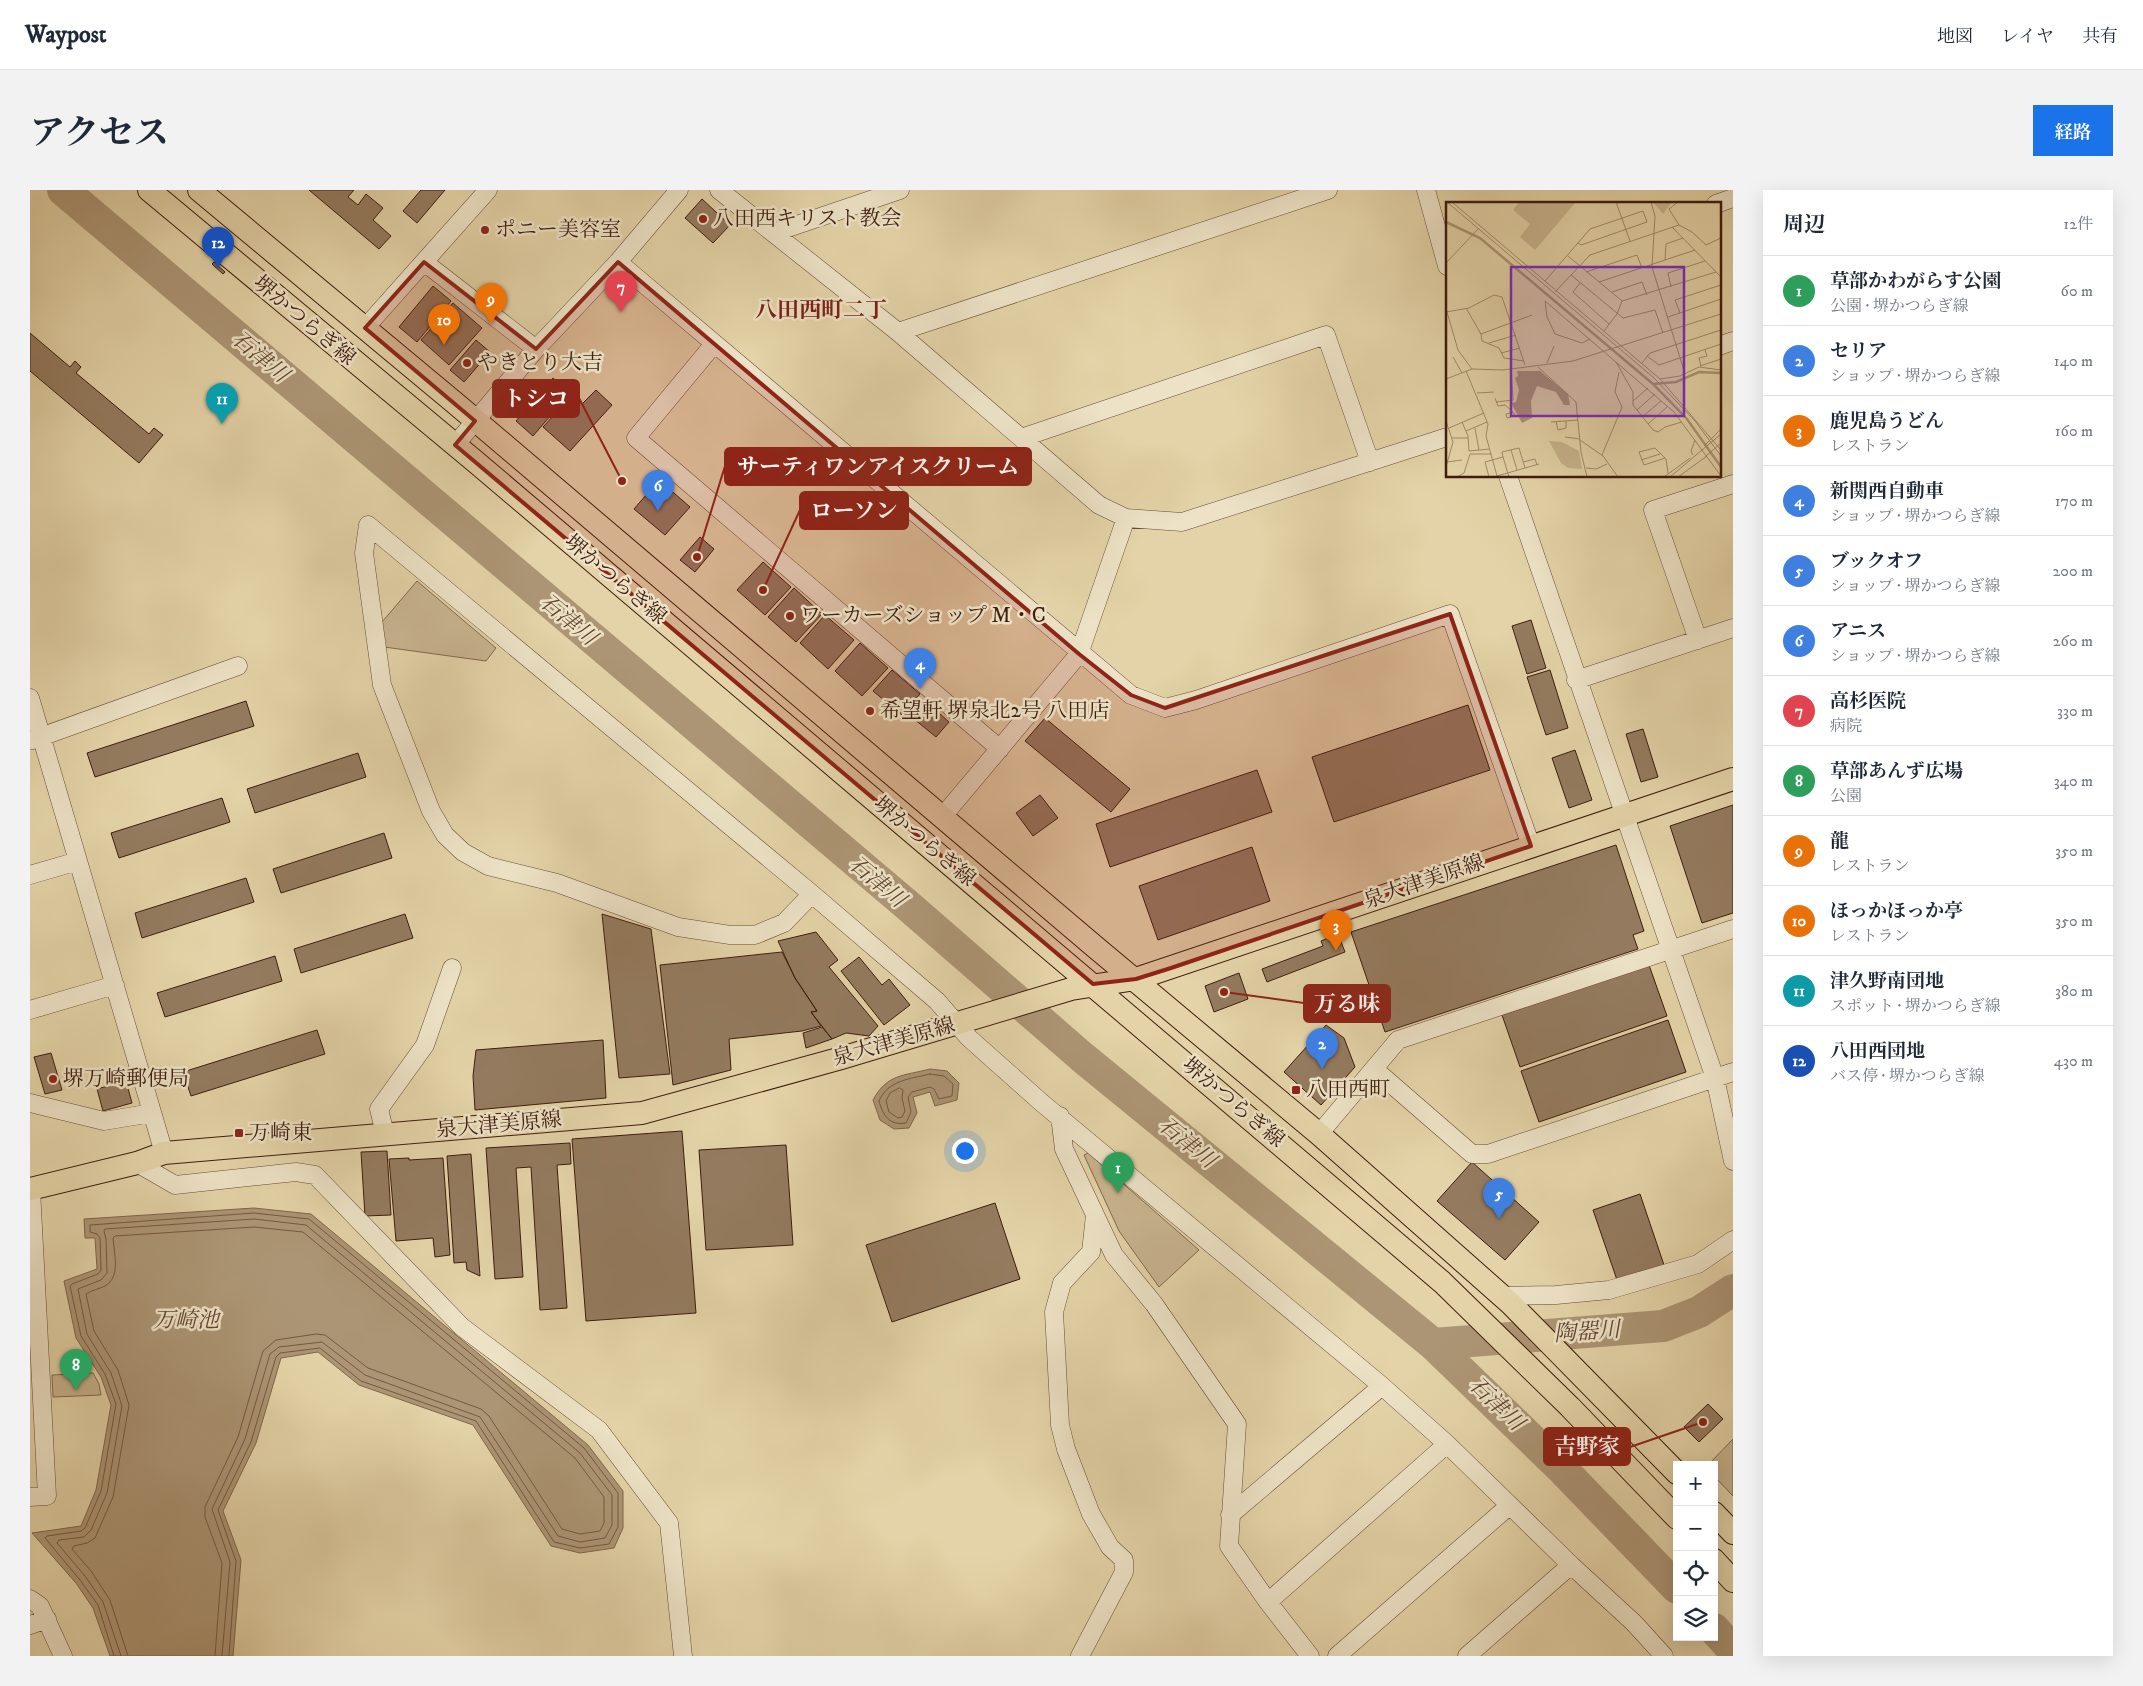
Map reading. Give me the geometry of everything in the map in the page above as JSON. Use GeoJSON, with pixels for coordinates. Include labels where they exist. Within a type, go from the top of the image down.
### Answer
{"type":"FeatureCollection","features":[{"type":"Feature","properties":{"kind":"main road","name":"堺かつらぎ線"},"geometry":{"type":"LineString","coordinates":[[149,190],[455,445],[1093,984],[1442,1282],[1525,1363],[1673,1514]]}},
{"type":"Feature","properties":{"kind":"main road","name":"堺かつらぎ線"},"geometry":{"type":"LineString","coordinates":[[199,190],[1319,1134],[1507,1300],[1673,1468]]}},
{"type":"Feature","properties":{"kind":"main road","name":"泉大津美原線"},"geometry":{"type":"LineString","coordinates":[[30,1189],[137,1163],[164,1153],[642,1113],[1068,990],[1093,984],[1136,979],[1733,779]]}},
{"type":"Feature","properties":{"kind":"main road"},"geometry":{"type":"LineString","coordinates":[[1718,1517],[1733,1533]]}},
{"type":"Feature","properties":{"kind":"main road"},"geometry":{"type":"LineString","coordinates":[[1718,1564],[1733,1581]]}},
{"type":"Feature","properties":{"kind":"street"},"geometry":{"type":"LineString","coordinates":[[365,328],[488,190]]}},
{"type":"Feature","properties":{"kind":"street"},"geometry":{"type":"LineString","coordinates":[[455,445],[536,350],[618,262],[679,190]]}},
{"type":"Feature","properties":{"kind":"street"},"geometry":{"type":"LineString","coordinates":[[719,190],[898,332],[1099,505],[1126,518],[1182,522],[1446,437]]}},
{"type":"Feature","properties":{"kind":"street"},"geometry":{"type":"LineString","coordinates":[[773,233],[900,190]]}},
{"type":"Feature","properties":{"kind":"street"},"geometry":{"type":"LineString","coordinates":[[1426,190],[1446,262]]}},
{"type":"Feature","properties":{"kind":"street"},"geometry":{"type":"LineString","coordinates":[[898,332],[1324,191]]}},
{"type":"Feature","properties":{"kind":"street"},"geometry":{"type":"LineString","coordinates":[[1720,203],[1733,198]]}},
{"type":"Feature","properties":{"kind":"street"},"geometry":{"type":"LineString","coordinates":[[424,262],[536,350]]}},
{"type":"Feature","properties":{"kind":"street"},"geometry":{"type":"LineString","coordinates":[[618,262],[1080,654],[1131,695],[1164,708],[1450,614],[1531,846]]}},
{"type":"Feature","properties":{"kind":"street"},"geometry":{"type":"LineString","coordinates":[[1021,438],[1326,335],[1370,462]]}},
{"type":"Feature","properties":{"kind":"street"},"geometry":{"type":"LineString","coordinates":[[1720,346],[1733,341]]}},
{"type":"Feature","properties":{"kind":"street"},"geometry":{"type":"LineString","coordinates":[[714,344],[636,438],[1000,749]]}},
{"type":"Feature","properties":{"kind":"street"},"geometry":{"type":"LineString","coordinates":[[1509,478],[1576,680],[1715,1078],[1733,1161]]}},
{"type":"Feature","properties":{"kind":"street"},"geometry":{"type":"LineString","coordinates":[[1698,640],[1653,510],[1733,484]]}},
{"type":"Feature","properties":{"kind":"street"},"geometry":{"type":"LineString","coordinates":[[943,816],[1080,654],[1126,518]]}},
{"type":"Feature","properties":{"kind":"street"},"geometry":{"type":"LineString","coordinates":[[812,894],[784,923],[756,935],[730,935],[678,927],[557,883],[488,866],[463,852],[445,835],[431,811],[382,685],[364,554],[368,525],[812,894],[937,1001],[966,1021],[1060,1116],[1382,1386],[1447,1444],[1509,1506],[1634,1623],[1664,1656]]}},
{"type":"Feature","properties":{"kind":"street"},"geometry":{"type":"LineString","coordinates":[[1576,680],[1733,628]]}},
{"type":"Feature","properties":{"kind":"street"},"geometry":{"type":"LineString","coordinates":[[35,738],[238,666]]}},
{"type":"Feature","properties":{"kind":"street"},"geometry":{"type":"LineString","coordinates":[[30,698],[35,738],[78,861],[164,1153]]}},
{"type":"Feature","properties":{"kind":"street"},"geometry":{"type":"LineString","coordinates":[[30,875],[78,861]]}},
{"type":"Feature","properties":{"kind":"street"},"geometry":{"type":"LineString","coordinates":[[1319,1134],[1398,1040],[1733,929]]}},
{"type":"Feature","properties":{"kind":"street"},"geometry":{"type":"LineString","coordinates":[[385,1134],[379,1109],[426,1045],[452,968]]}},
{"type":"Feature","properties":{"kind":"street"},"geometry":{"type":"LineString","coordinates":[[30,1010],[115,985]]}},
{"type":"Feature","properties":{"kind":"street"},"geometry":{"type":"LineString","coordinates":[[1374,1069],[1472,1154],[1488,1154],[1733,1072]]}},
{"type":"Feature","properties":{"kind":"street"},"geometry":{"type":"LineString","coordinates":[[30,1103],[104,1121],[152,1112]]}},
{"type":"Feature","properties":{"kind":"street"},"geometry":{"type":"LineString","coordinates":[[1060,1116],[1064,1149],[1114,1255],[1154,1304],[1237,1424],[1229,1546],[1268,1602],[1310,1656]]}},
{"type":"Feature","properties":{"kind":"street"},"geometry":{"type":"LineString","coordinates":[[137,1163],[175,1185],[296,1172],[315,1175],[462,1327],[599,1430],[669,1523],[683,1656]]}},
{"type":"Feature","properties":{"kind":"street"},"geometry":{"type":"LineString","coordinates":[[30,1189],[47,1496],[30,1497]]}},
{"type":"Feature","properties":{"kind":"street"},"geometry":{"type":"LineString","coordinates":[[1080,1656],[1124,1572],[1124,1560],[1110,1547],[1091,1514],[1066,1449],[1060,1425],[1054,1312],[1062,1283],[1092,1252],[1095,1214]]}},
{"type":"Feature","properties":{"kind":"street"},"geometry":{"type":"LineString","coordinates":[[1507,1300],[1609,1290],[1698,1264],[1733,1240]]}},
{"type":"Feature","properties":{"kind":"street"},"geometry":{"type":"LineString","coordinates":[[1230,1515],[1382,1386]]}},
{"type":"Feature","properties":{"kind":"street"},"geometry":{"type":"LineString","coordinates":[[1268,1602],[1447,1444]]}},
{"type":"Feature","properties":{"kind":"street"},"geometry":{"type":"LineString","coordinates":[[1337,1656],[1509,1506]]}},
{"type":"Feature","properties":{"kind":"street"},"geometry":{"type":"LineString","coordinates":[[1467,1656],[1571,1565]]}},
{"type":"Feature","properties":{"kind":"street"},"geometry":{"type":"LineString","coordinates":[[30,1599],[40,1606],[38,1622],[63,1656]]}},
{"type":"Feature","properties":{"kind":"highlighted area"},"geometry":{"type":"Polygon","coordinates":[[[424,262],[536,349],[618,262],[1079,654],[1131,695],[1165,708],[1450,614],[1531,846],[1171,968],[1136,979],[1093,984],[455,445],[475,421],[365,328],[424,262]]]}},
{"type":"Feature","properties":{"kind":"shaded area"},"geometry":{"type":"Polygon","coordinates":[[[417,581],[496,648],[486,661],[384,647],[382,622],[417,581]]]}},
{"type":"Feature","properties":{"kind":"shaded area"},"geometry":{"type":"Polygon","coordinates":[[[1088,1153],[1199,1250],[1159,1287],[1119,1231],[1084,1155],[1088,1153]]]}},
{"type":"Feature","properties":{"kind":"shaded area"},"geometry":{"type":"Polygon","coordinates":[[[93,1373],[99,1384],[101,1395],[53,1397],[52,1375],[93,1373]]]}},
{"type":"Feature","properties":{"kind":"shaded area"},"geometry":{"type":"Polygon","coordinates":[[[1733,1439],[1733,1496],[1718,1480],[1718,1461],[1712,1461],[1733,1439]]]}},
{"type":"Feature","properties":{"kind":"water"},"geometry":{"type":"Polygon","coordinates":[[[930,1069],[947,1071],[959,1083],[957,1100],[935,1106],[930,1092],[913,1097],[917,1113],[909,1128],[894,1129],[880,1120],[873,1100],[878,1091],[897,1077],[930,1069]]]}},
{"type":"Feature","properties":{"kind":"water","name":"万崎池"},"geometry":{"type":"Polygon","coordinates":[[[254,1208],[311,1214],[588,1445],[623,1491],[623,1528],[614,1548],[580,1553],[551,1546],[473,1425],[359,1385],[318,1352],[281,1358],[256,1443],[223,1511],[241,1560],[233,1656],[110,1656],[93,1608],[76,1583],[32,1533],[81,1526],[96,1490],[111,1405],[101,1377],[76,1338],[64,1281],[97,1269],[95,1238],[85,1238],[84,1219],[254,1208]]]}},
{"type":"Feature","properties":{"kind":"building"},"geometry":{"type":"Polygon","coordinates":[[[309,190],[354,190],[348,197],[358,205],[366,194],[383,208],[373,220],[391,236],[379,249],[309,190]]]}},
{"type":"Feature","properties":{"kind":"building"},"geometry":{"type":"Polygon","coordinates":[[[421,190],[445,190],[417,223],[403,211],[421,190]]]}},
{"type":"Feature","properties":{"kind":"building"},"geometry":{"type":"Polygon","coordinates":[[[702,199],[730,225],[713,243],[685,218],[702,199]]]}},
{"type":"Feature","properties":{"kind":"building"},"geometry":{"type":"Polygon","coordinates":[[[214,262],[225,272],[223,274],[212,264],[214,262]]]}},
{"type":"Feature","properties":{"kind":"building"},"geometry":{"type":"Polygon","coordinates":[[[433,286],[451,301],[417,342],[399,327],[433,286]]]}},
{"type":"Feature","properties":{"kind":"building"},"geometry":{"type":"Polygon","coordinates":[[[453,303],[482,328],[449,365],[421,340],[453,303]]]}},
{"type":"Feature","properties":{"kind":"building"},"geometry":{"type":"Polygon","coordinates":[[[30,333],[70,367],[75,361],[81,367],[76,373],[149,434],[154,428],[163,435],[139,463],[30,371],[30,333]]]}},
{"type":"Feature","properties":{"kind":"building"},"geometry":{"type":"Polygon","coordinates":[[[476,340],[490,352],[464,382],[450,370],[476,340]]]}},
{"type":"Feature","properties":{"kind":"building"},"geometry":{"type":"Polygon","coordinates":[[[553,378],[570,393],[533,436],[516,421],[553,378]]]}},
{"type":"Feature","properties":{"kind":"building"},"geometry":{"type":"Polygon","coordinates":[[[596,390],[612,405],[570,451],[543,427],[572,395],[582,404],[596,390]]]}},
{"type":"Feature","properties":{"kind":"building"},"geometry":{"type":"Polygon","coordinates":[[[659,480],[690,507],[665,535],[634,509],[659,480]]]}},
{"type":"Feature","properties":{"kind":"building"},"geometry":{"type":"Polygon","coordinates":[[[700,537],[714,549],[695,572],[680,560],[700,537]]]}},
{"type":"Feature","properties":{"kind":"building"},"geometry":{"type":"Polygon","coordinates":[[[763,562],[791,587],[765,615],[737,590],[763,562]]]}},
{"type":"Feature","properties":{"kind":"building"},"geometry":{"type":"Polygon","coordinates":[[[794,588],[822,614],[796,642],[768,617],[794,588]]]}},
{"type":"Feature","properties":{"kind":"building"},"geometry":{"type":"Polygon","coordinates":[[[825,615],[854,640],[828,669],[800,643],[825,615]]]}},
{"type":"Feature","properties":{"kind":"building"},"geometry":{"type":"Polygon","coordinates":[[[1531,620],[1546,668],[1527,674],[1512,626],[1531,620]]]}},
{"type":"Feature","properties":{"kind":"building"},"geometry":{"type":"Polygon","coordinates":[[[860,643],[888,668],[862,696],[835,671],[860,643]]]}},
{"type":"Feature","properties":{"kind":"building"},"geometry":{"type":"Polygon","coordinates":[[[892,670],[920,694],[902,715],[873,691],[892,670]]]}},
{"type":"Feature","properties":{"kind":"building"},"geometry":{"type":"Polygon","coordinates":[[[1550,670],[1568,728],[1546,735],[1527,677],[1550,670]]]}},
{"type":"Feature","properties":{"kind":"building"},"geometry":{"type":"Polygon","coordinates":[[[246,701],[254,726],[95,777],[87,753],[246,701]]]}},
{"type":"Feature","properties":{"kind":"building"},"geometry":{"type":"Polygon","coordinates":[[[928,703],[949,722],[936,737],[914,719],[928,703]]]}},
{"type":"Feature","properties":{"kind":"building"},"geometry":{"type":"Polygon","coordinates":[[[1468,705],[1490,770],[1334,822],[1312,757],[1468,705]]]}},
{"type":"Feature","properties":{"kind":"building"},"geometry":{"type":"Polygon","coordinates":[[[1045,718],[1130,789],[1111,812],[1025,741],[1045,718]]]}},
{"type":"Feature","properties":{"kind":"building"},"geometry":{"type":"Polygon","coordinates":[[[1643,729],[1658,777],[1641,782],[1626,734],[1643,729]]]}},
{"type":"Feature","properties":{"kind":"building"},"geometry":{"type":"Polygon","coordinates":[[[1575,750],[1592,800],[1569,808],[1552,758],[1575,750]]]}},
{"type":"Feature","properties":{"kind":"building"},"geometry":{"type":"Polygon","coordinates":[[[358,753],[366,777],[255,813],[247,789],[358,753]]]}},
{"type":"Feature","properties":{"kind":"building"},"geometry":{"type":"Polygon","coordinates":[[[1257,770],[1272,812],[1110,867],[1096,824],[1257,770]]]}},
{"type":"Feature","properties":{"kind":"building"},"geometry":{"type":"Polygon","coordinates":[[[1040,795],[1058,818],[1033,836],[1016,813],[1040,795]]]}},
{"type":"Feature","properties":{"kind":"building"},"geometry":{"type":"Polygon","coordinates":[[[222,798],[230,822],[119,858],[111,833],[222,798]]]}},
{"type":"Feature","properties":{"kind":"building"},"geometry":{"type":"Polygon","coordinates":[[[1733,805],[1733,913],[1702,923],[1670,826],[1733,805]]]}},
{"type":"Feature","properties":{"kind":"building"},"geometry":{"type":"Polygon","coordinates":[[[384,833],[392,858],[281,893],[273,869],[384,833]]]}},
{"type":"Feature","properties":{"kind":"building"},"geometry":{"type":"Polygon","coordinates":[[[1616,845],[1644,931],[1633,935],[1638,949],[1385,1032],[1351,932],[1616,845]]]}},
{"type":"Feature","properties":{"kind":"building"},"geometry":{"type":"Polygon","coordinates":[[[1252,847],[1270,901],[1158,940],[1139,886],[1252,847]]]}},
{"type":"Feature","properties":{"kind":"building"},"geometry":{"type":"Polygon","coordinates":[[[246,878],[254,902],[142,938],[135,913],[246,878]]]}},
{"type":"Feature","properties":{"kind":"building"},"geometry":{"type":"Polygon","coordinates":[[[405,914],[413,938],[301,973],[294,949],[405,914]]]}},
{"type":"Feature","properties":{"kind":"building"},"geometry":{"type":"Polygon","coordinates":[[[602,914],[651,929],[670,1074],[619,1078],[602,914]]]}},
{"type":"Feature","properties":{"kind":"building"},"geometry":{"type":"Polygon","coordinates":[[[816,932],[838,960],[829,967],[878,1026],[869,1036],[846,1033],[832,1039],[811,1012],[817,1011],[795,978],[778,941],[816,932]]]}},
{"type":"Feature","properties":{"kind":"building"},"geometry":{"type":"Polygon","coordinates":[[[1338,934],[1345,952],[1267,982],[1262,969],[1323,946],[1321,941],[1338,934]]]}},
{"type":"Feature","properties":{"kind":"building"},"geometry":{"type":"Polygon","coordinates":[[[782,952],[795,978],[817,1011],[811,1012],[821,1026],[802,1031],[729,1039],[731,1070],[673,1085],[660,965],[782,952]]]}},
{"type":"Feature","properties":{"kind":"building"},"geometry":{"type":"Polygon","coordinates":[[[275,956],[282,981],[165,1017],[157,993],[275,956]]]}},
{"type":"Feature","properties":{"kind":"building"},"geometry":{"type":"Polygon","coordinates":[[[859,957],[882,985],[889,979],[910,1005],[884,1025],[841,971],[859,957]]]}},
{"type":"Feature","properties":{"kind":"building"},"geometry":{"type":"Polygon","coordinates":[[[1649,965],[1667,1016],[1520,1067],[1502,1015],[1649,965]]]}},
{"type":"Feature","properties":{"kind":"building"},"geometry":{"type":"Polygon","coordinates":[[[1239,973],[1248,999],[1214,1012],[1205,986],[1239,973]]]}},
{"type":"Feature","properties":{"kind":"building"},"geometry":{"type":"Polygon","coordinates":[[[1668,1020],[1686,1072],[1539,1122],[1521,1071],[1668,1020]]]}},
{"type":"Feature","properties":{"kind":"building"},"geometry":{"type":"Polygon","coordinates":[[[1326,1025],[1344,1038],[1355,1067],[1321,1105],[1284,1072],[1326,1025]]]}},
{"type":"Feature","properties":{"kind":"building"},"geometry":{"type":"Polygon","coordinates":[[[822,1027],[832,1039],[806,1048],[803,1033],[822,1027]]]}},
{"type":"Feature","properties":{"kind":"building"},"geometry":{"type":"Polygon","coordinates":[[[317,1030],[325,1054],[191,1096],[183,1072],[317,1030]]]}},
{"type":"Feature","properties":{"kind":"building"},"geometry":{"type":"Polygon","coordinates":[[[603,1040],[606,1098],[475,1110],[473,1076],[476,1050],[603,1040]]]}},
{"type":"Feature","properties":{"kind":"building"},"geometry":{"type":"Polygon","coordinates":[[[51,1053],[62,1090],[45,1094],[34,1057],[51,1053]]]}},
{"type":"Feature","properties":{"kind":"building"},"geometry":{"type":"Polygon","coordinates":[[[126,1081],[132,1103],[103,1111],[97,1089],[126,1081]]]}},
{"type":"Feature","properties":{"kind":"building"},"geometry":{"type":"Polygon","coordinates":[[[682,1131],[696,1313],[586,1321],[572,1139],[682,1131]]]}},
{"type":"Feature","properties":{"kind":"building"},"geometry":{"type":"Polygon","coordinates":[[[570,1143],[571,1164],[557,1165],[567,1308],[540,1310],[531,1167],[516,1168],[523,1277],[495,1279],[486,1148],[570,1143]]]}},
{"type":"Feature","properties":{"kind":"building"},"geometry":{"type":"Polygon","coordinates":[[[786,1145],[793,1245],[706,1250],[699,1150],[786,1145]]]}},
{"type":"Feature","properties":{"kind":"building"},"geometry":{"type":"Polygon","coordinates":[[[387,1151],[391,1215],[365,1216],[361,1152],[387,1151]]]}},
{"type":"Feature","properties":{"kind":"building"},"geometry":{"type":"Polygon","coordinates":[[[471,1154],[480,1276],[467,1270],[466,1262],[454,1263],[447,1156],[471,1154]]]}},
{"type":"Feature","properties":{"kind":"building"},"geometry":{"type":"Polygon","coordinates":[[[409,1158],[409,1160],[443,1158],[450,1255],[435,1257],[433,1238],[396,1241],[389,1159],[409,1158]]]}},
{"type":"Feature","properties":{"kind":"building"},"geometry":{"type":"Polygon","coordinates":[[[1472,1162],[1539,1222],[1505,1260],[1437,1201],[1472,1162]]]}},
{"type":"Feature","properties":{"kind":"building"},"geometry":{"type":"Polygon","coordinates":[[[1640,1194],[1664,1265],[1617,1280],[1593,1210],[1640,1194]]]}},
{"type":"Feature","properties":{"kind":"building"},"geometry":{"type":"Polygon","coordinates":[[[995,1203],[1020,1279],[892,1322],[866,1245],[995,1203]]]}},
{"type":"Feature","properties":{"kind":"building"},"geometry":{"type":"Polygon","coordinates":[[[1708,1404],[1723,1419],[1699,1442],[1684,1427],[1708,1404]]]}},
{"type":"Feature","properties":{"kind":"waterway","name":"石津川"},"geometry":{"type":"LineString","coordinates":[[63,190],[906,904],[1082,1057],[1433,1344],[1560,1467],[1673,1584]]}},
{"type":"Feature","properties":{"kind":"waterway","name":"陶器川"},"geometry":{"type":"LineString","coordinates":[[1433,1344],[1663,1326],[1699,1312],[1733,1290]]}},
{"type":"Feature","properties":{"kind":"waterway","name":"石津川"},"geometry":{"type":"LineString","coordinates":[[1718,1633],[1733,1650]]}},
{"type":"Feature","properties":{"kind":"place","name":"八田西キリスト教会"},"geometry":{"type":"Point","coordinates":[703,219]}},
{"type":"Feature","properties":{"kind":"place","name":"ポニー美容室"},"geometry":{"type":"Point","coordinates":[485,230]}},
{"type":"Feature","properties":{"kind":"place","name":"八田西団地"},"geometry":{"type":"Point","coordinates":[218,268]}},
{"type":"Feature","properties":{"kind":"place","name":"高杉医院"},"geometry":{"type":"Point","coordinates":[621,312]}},
{"type":"Feature","properties":{"kind":"place","name":"龍"},"geometry":{"type":"Point","coordinates":[491,324]}},
{"type":"Feature","properties":{"kind":"place","name":"ほっかほっか亭"},"geometry":{"type":"Point","coordinates":[444,345]}},
{"type":"Feature","properties":{"kind":"place","name":"やきとり大吉"},"geometry":{"type":"Point","coordinates":[467,363]}},
{"type":"Feature","properties":{"kind":"place","name":"津久野南団地"},"geometry":{"type":"Point","coordinates":[222,424]}},
{"type":"Feature","properties":{"kind":"place","name":"トシコ"},"geometry":{"type":"Point","coordinates":[622,481]}},
{"type":"Feature","properties":{"kind":"place","name":"アニス"},"geometry":{"type":"Point","coordinates":[658,511]}},
{"type":"Feature","properties":{"kind":"place","name":"サーティワンアイスクリーム"},"geometry":{"type":"Point","coordinates":[697,557]}},
{"type":"Feature","properties":{"kind":"place","name":"ローソン"},"geometry":{"type":"Point","coordinates":[763,590]}},
{"type":"Feature","properties":{"kind":"place","name":"ワーカーズショップ M・C"},"geometry":{"type":"Point","coordinates":[790,616]}},
{"type":"Feature","properties":{"kind":"place","name":"新関西自動車"},"geometry":{"type":"Point","coordinates":[920,689]}},
{"type":"Feature","properties":{"kind":"place","name":"希望軒 堺泉北2号 八田店"},"geometry":{"type":"Point","coordinates":[870,711]}},
{"type":"Feature","properties":{"kind":"place","name":"鹿児島うどん"},"geometry":{"type":"Point","coordinates":[1336,951]}},
{"type":"Feature","properties":{"kind":"place","name":"万る味"},"geometry":{"type":"Point","coordinates":[1224,992]}},
{"type":"Feature","properties":{"kind":"place","name":"セリア"},"geometry":{"type":"Point","coordinates":[1322,1069]}},
{"type":"Feature","properties":{"kind":"place","name":"堺万崎郵便局"},"geometry":{"type":"Point","coordinates":[53,1079]}},
{"type":"Feature","properties":{"kind":"place","name":"八田西町"},"geometry":{"type":"Point","coordinates":[1296,1090]}},
{"type":"Feature","properties":{"kind":"place","name":"万崎東"},"geometry":{"type":"Point","coordinates":[239,1133]}},
{"type":"Feature","properties":{"kind":"place","name":"草部かわがらす公園"},"geometry":{"type":"Point","coordinates":[1118,1193]}},
{"type":"Feature","properties":{"kind":"place","name":"ブックオフ"},"geometry":{"type":"Point","coordinates":[1499,1219]}},
{"type":"Feature","properties":{"kind":"place","name":"草部あんず広場"},"geometry":{"type":"Point","coordinates":[76,1390]}},
{"type":"Feature","properties":{"kind":"place","name":"吉野家"},"geometry":{"type":"Point","coordinates":[1703,1422]}},
{"type":"Feature","properties":{"kind":"district","name":"八田西町二丁"},"geometry":{"type":"Point","coordinates":[821,310]}}]}
